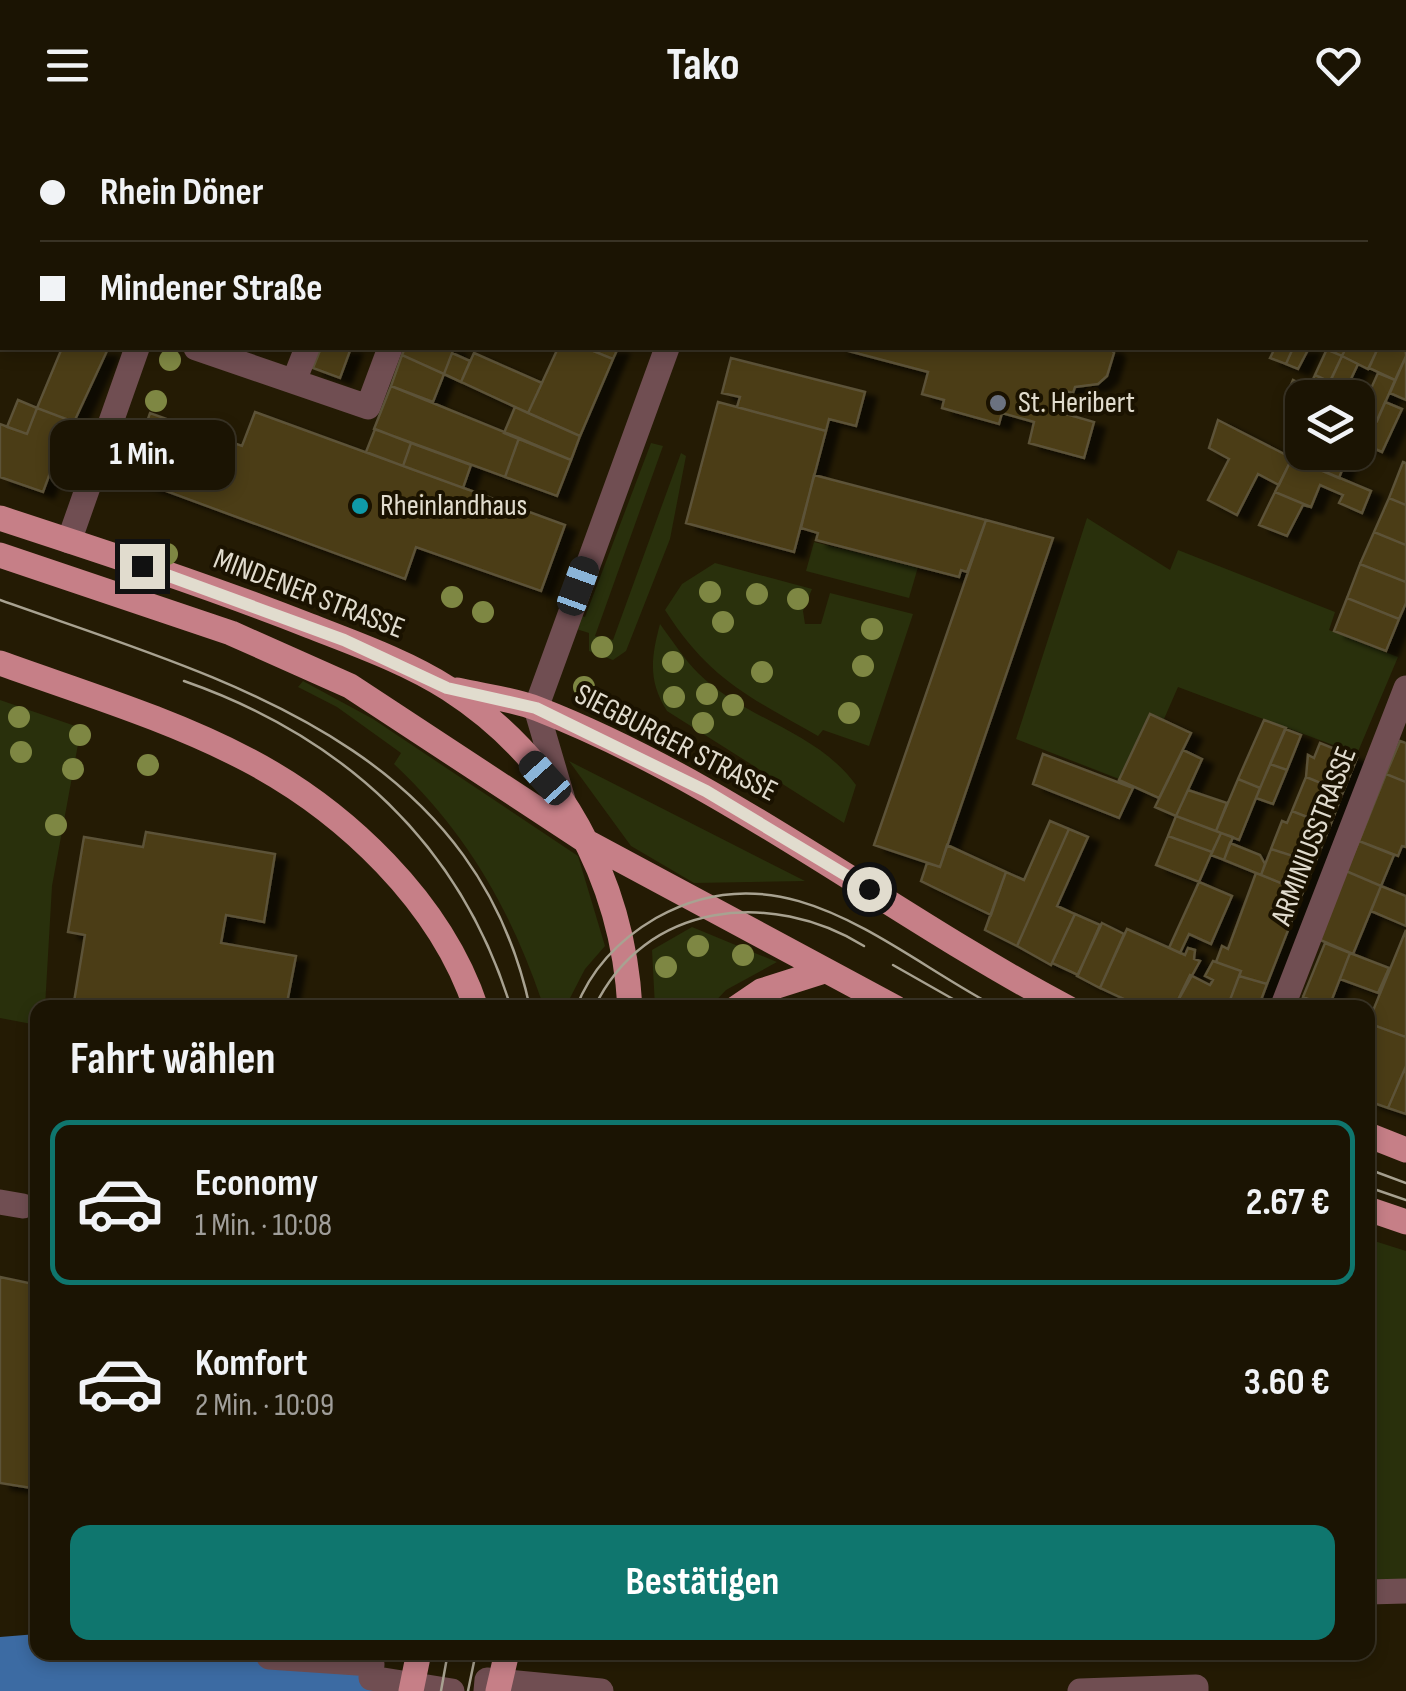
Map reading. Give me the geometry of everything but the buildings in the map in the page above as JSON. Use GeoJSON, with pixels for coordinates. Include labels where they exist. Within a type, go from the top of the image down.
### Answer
{"type":"FeatureCollection","features":[{"type":"Feature","properties":{"kind":"main road","name":"MINDENER STRASSE"},"geometry":{"type":"LineString","coordinates":[[0,518],[297,621],[447,688],[520,751],[563,800],[589,843],[619,922],[629,1000]]}},
{"type":"Feature","properties":{"kind":"main road"},"geometry":{"type":"LineString","coordinates":[[0,556],[230,634],[350,686],[589,843],[880,1000]]}},
{"type":"Feature","properties":{"kind":"main road"},"geometry":{"type":"LineString","coordinates":[[0,663],[166,724],[248,760],[308,797],[398,878],[428,915],[472,1000]]}},
{"type":"Feature","properties":{"kind":"main road","name":"SIEGBURGER STRASSE"},"geometry":{"type":"LineString","coordinates":[[447,688],[536,708],[706,791],[811,852],[982,962],[1053,1000]]}},
{"type":"Feature","properties":{"kind":"main road"},"geometry":{"type":"LineString","coordinates":[[747,1000],[761,990],[824,972]]}},
{"type":"Feature","properties":{"kind":"main road"},"geometry":{"type":"LineString","coordinates":[[1375,1138],[1406,1150]]}},
{"type":"Feature","properties":{"kind":"main road"},"geometry":{"type":"LineString","coordinates":[[1375,1211],[1406,1222]]}},
{"type":"Feature","properties":{"kind":"main road"},"geometry":{"type":"LineString","coordinates":[[411,1691],[417,1660]]}},
{"type":"Feature","properties":{"kind":"main road"},"geometry":{"type":"LineString","coordinates":[[498,1691],[505,1660]]}},
{"type":"Feature","properties":{"kind":"street"},"geometry":{"type":"LineString","coordinates":[[69,541],[136,350]]}},
{"type":"Feature","properties":{"kind":"street"},"geometry":{"type":"LineString","coordinates":[[202,350],[368,407],[389,350]]}},
{"type":"Feature","properties":{"kind":"street"},"geometry":{"type":"LineString","coordinates":[[294,381],[306,350]]}},
{"type":"Feature","properties":{"kind":"street"},"geometry":{"type":"LineString","coordinates":[[563,800],[536,708],[666,350]]}},
{"type":"Feature","properties":{"kind":"street","name":"ARMINIUSSTRASSE"},"geometry":{"type":"LineString","coordinates":[[1285,1000],[1406,688]]}},
{"type":"Feature","properties":{"kind":"street"},"geometry":{"type":"LineString","coordinates":[[1375,1592],[1406,1591]]}},
{"type":"Feature","properties":{"kind":"street"},"geometry":{"type":"LineString","coordinates":[[313,1660],[372,1664],[371,1678],[452,1691]]}},
{"type":"Feature","properties":{"kind":"street"},"geometry":{"type":"LineString","coordinates":[[486,1691],[487,1680],[601,1691]]}},
{"type":"Feature","properties":{"kind":"street"},"geometry":{"type":"LineString","coordinates":[[1080,1691],[1196,1686],[1196,1691]]}},
{"type":"Feature","properties":{"kind":"green space"},"geometry":{"type":"Polygon","coordinates":[[[651,443],[663,446],[595,636],[613,640],[681,453],[686,456],[670,539],[626,651],[613,660],[589,651],[589,633],[570,627],[575,614],[585,617],[651,443]]]}},
{"type":"Feature","properties":{"kind":"green space"},"geometry":{"type":"Polygon","coordinates":[[[1087,518],[1170,570],[1178,550],[1335,612],[1329,630],[1398,657],[1357,754],[1178,687],[1164,719],[1150,713],[1119,779],[1016,739],[1087,518]]]}},
{"type":"Feature","properties":{"kind":"green space"},"geometry":{"type":"Polygon","coordinates":[[[814,542],[918,567],[909,598],[806,571],[814,542]]]}},
{"type":"Feature","properties":{"kind":"green space"},"geometry":{"type":"Polygon","coordinates":[[[715,563],[812,589],[803,611],[805,624],[821,624],[830,593],[913,614],[869,746],[823,730],[818,736],[751,697],[715,670],[681,634],[665,610],[682,584],[715,563]]]}},
{"type":"Feature","properties":{"kind":"green space"},"geometry":{"type":"Polygon","coordinates":[[[660,624],[693,668],[716,689],[801,738],[840,767],[856,785],[844,823],[667,711],[653,669],[660,624]]]}},
{"type":"Feature","properties":{"kind":"green space"},"geometry":{"type":"Polygon","coordinates":[[[303,681],[373,719],[578,856],[605,946],[585,969],[569,1000],[541,999],[499,901],[463,843],[394,764],[401,753],[337,707],[298,687],[303,681]]]}},
{"type":"Feature","properties":{"kind":"green space"},"geometry":{"type":"Polygon","coordinates":[[[0,700],[81,728],[52,886],[45,1000],[30,1000],[30,1024],[0,1018],[0,700]]]}},
{"type":"Feature","properties":{"kind":"green space"},"geometry":{"type":"Polygon","coordinates":[[[569,761],[805,881],[694,883],[631,846],[569,761]]]}},
{"type":"Feature","properties":{"kind":"green space"},"geometry":{"type":"Polygon","coordinates":[[[692,927],[777,962],[726,990],[717,1000],[655,1000],[652,950],[692,927]]]}},
{"type":"Feature","properties":{"kind":"green space"},"geometry":{"type":"Polygon","coordinates":[[[1375,1241],[1406,1251],[1406,1591],[1375,1592],[1375,1241]]]}},
{"type":"Feature","properties":{"kind":"water"},"geometry":{"type":"Polygon","coordinates":[[[30,1635],[30,1660],[307,1660],[452,1691],[0,1691],[0,1637],[30,1635]]]}},
{"type":"Feature","properties":{"kind":"tram line"},"geometry":{"type":"LineString","coordinates":[[0,600],[250,694],[326,734],[396,783],[454,843],[500,917],[527,1000]]}},
{"type":"Feature","properties":{"kind":"tram line"},"geometry":{"type":"LineString","coordinates":[[184,681],[242,704],[296,733],[345,766],[389,804],[428,847],[461,896],[489,949],[508,1000]]}},
{"type":"Feature","properties":{"kind":"tram line"},"geometry":{"type":"LineString","coordinates":[[579,1000],[598,968],[643,926],[703,899],[749,893],[792,899],[834,914],[984,1000]]}},
{"type":"Feature","properties":{"kind":"tram line"},"geometry":{"type":"LineString","coordinates":[[599,1000],[616,972],[645,945],[677,926],[713,916],[751,912],[790,917],[828,928],[864,946]]}},
{"type":"Feature","properties":{"kind":"tram line"},"geometry":{"type":"LineString","coordinates":[[893,965],[955,1000]]}},
{"type":"Feature","properties":{"kind":"tram line"},"geometry":{"type":"LineString","coordinates":[[1375,1172],[1406,1183]]}},
{"type":"Feature","properties":{"kind":"tram line"},"geometry":{"type":"LineString","coordinates":[[1375,1189],[1406,1200]]}},
{"type":"Feature","properties":{"kind":"tram line"},"geometry":{"type":"LineString","coordinates":[[441,1691],[447,1660]]}},
{"type":"Feature","properties":{"kind":"tram line"},"geometry":{"type":"LineString","coordinates":[[468,1691],[474,1660]]}},
{"type":"Feature","properties":{"kind":"place","name":"St. Heribert"},"geometry":{"type":"Point","coordinates":[998,403]}},
{"type":"Feature","properties":{"kind":"place","name":"Rheinlandhaus"},"geometry":{"type":"Point","coordinates":[360,506]}},
{"type":"Feature","properties":{"kind":"route"},"geometry":{"type":"LineString","coordinates":[[142,566],[344,640],[447,688],[536,708],[706,791],[869,889]]}}]}
